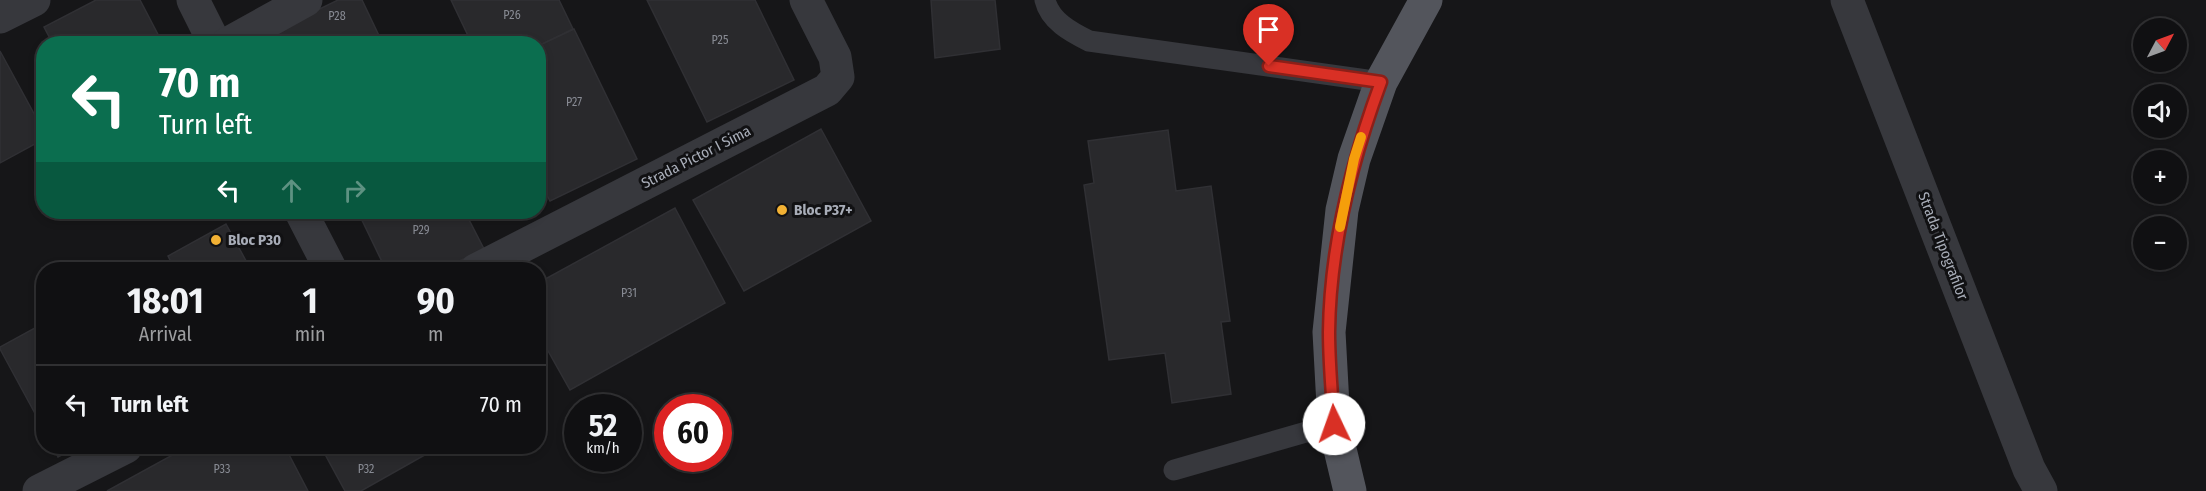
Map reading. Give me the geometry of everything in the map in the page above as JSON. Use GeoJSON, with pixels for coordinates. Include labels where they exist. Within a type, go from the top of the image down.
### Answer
{"type":"FeatureCollection","features":[{"type":"Feature","properties":{"kind":"main road"},"geometry":{"type":"LineString","coordinates":[[1350,491],[1334,424],[1329,332],[1342,210],[1354,159],[1381,82],[1426,0]]}},
{"type":"Feature","properties":{"kind":"street"},"geometry":{"type":"LineString","coordinates":[[0,17],[34,0]]}},
{"type":"Feature","properties":{"kind":"street"},"geometry":{"type":"LineString","coordinates":[[193,0],[211,36]]}},
{"type":"Feature","properties":{"kind":"street"},"geometry":{"type":"LineString","coordinates":[[241,36],[306,0]]}},
{"type":"Feature","properties":{"kind":"street","name":"Strada Pictor I Sima"},"geometry":{"type":"LineString","coordinates":[[492,262],[827,90],[838,77],[835,57],[806,0]]}},
{"type":"Feature","properties":{"kind":"street","name":"Strada Tipografilor"},"geometry":{"type":"LineString","coordinates":[[1847,0],[2029,469],[2041,491]]}},
{"type":"Feature","properties":{"kind":"street"},"geometry":{"type":"LineString","coordinates":[[305,219],[327,262]]}},
{"type":"Feature","properties":{"kind":"street"},"geometry":{"type":"LineString","coordinates":[[60,486],[114,454]]}},
{"type":"Feature","properties":{"kind":"lane"},"geometry":{"type":"LineString","coordinates":[[1045,0],[1047,8],[1066,30],[1089,42],[1381,82]]}},
{"type":"Feature","properties":{"kind":"lane"},"geometry":{"type":"LineString","coordinates":[[1174,470],[1334,424]]}},
{"type":"Feature","properties":{"kind":"building"},"geometry":{"type":"Polygon","coordinates":[[[96,0],[140,0],[159,36],[49,36],[44,27],[96,0]]]}},
{"type":"Feature","properties":{"kind":"building"},"geometry":{"type":"Polygon","coordinates":[[[338,0],[362,0],[379,36],[271,36],[270,33],[338,0]]]}},
{"type":"Feature","properties":{"kind":"building"},"geometry":{"type":"Polygon","coordinates":[[[451,0],[559,0],[573,29],[546,42],[546,36],[468,36],[451,0]]]}},
{"type":"Feature","properties":{"kind":"building"},"geometry":{"type":"Polygon","coordinates":[[[647,0],[755,0],[794,80],[707,122],[647,0]]]}},
{"type":"Feature","properties":{"kind":"building"},"geometry":{"type":"Polygon","coordinates":[[[931,0],[995,0],[1000,49],[935,58],[931,0]]]}},
{"type":"Feature","properties":{"kind":"building"},"geometry":{"type":"Polygon","coordinates":[[[574,29],[637,159],[550,201],[546,193],[546,42],[574,29]]]}},
{"type":"Feature","properties":{"kind":"building"},"geometry":{"type":"Polygon","coordinates":[[[0,51],[36,117],[36,143],[0,163],[0,51]]]}},
{"type":"Feature","properties":{"kind":"building","name":"Bloc P37+"},"geometry":{"type":"Polygon","coordinates":[[[821,129],[871,221],[744,291],[693,200],[821,129]]]}},
{"type":"Feature","properties":{"kind":"building"},"geometry":{"type":"Polygon","coordinates":[[[1168,130],[1176,191],[1211,186],[1230,321],[1221,322],[1231,394],[1172,403],[1165,353],[1109,360],[1084,185],[1094,183],[1088,141],[1168,130]]]}},
{"type":"Feature","properties":{"kind":"building"},"geometry":{"type":"Polygon","coordinates":[[[675,208],[725,303],[570,390],[546,347],[546,279],[675,208]]]}},
{"type":"Feature","properties":{"kind":"building"},"geometry":{"type":"Polygon","coordinates":[[[361,219],[469,219],[484,249],[457,262],[382,262],[361,219]]]}},
{"type":"Feature","properties":{"kind":"building","name":"Bloc P30"},"geometry":{"type":"Polygon","coordinates":[[[226,224],[247,262],[171,262],[168,256],[226,224]]]}},
{"type":"Feature","properties":{"kind":"building"},"geometry":{"type":"Polygon","coordinates":[[[36,327],[36,415],[0,349],[36,327]]]}},
{"type":"Feature","properties":{"kind":"building"},"geometry":{"type":"Polygon","coordinates":[[[174,454],[289,454],[308,491],[107,491],[174,454]]]}},
{"type":"Feature","properties":{"kind":"building"},"geometry":{"type":"Polygon","coordinates":[[[325,454],[427,454],[361,491],[345,491],[325,454]]]}},
{"type":"Feature","properties":{"kind":"slow traffic"},"geometry":{"type":"LineString","coordinates":[[1340,227],[1342,210],[1361,137]]}},
{"type":"Feature","properties":{"kind":"place","name":"Bloc P37+"},"geometry":{"type":"Point","coordinates":[782,210]}},
{"type":"Feature","properties":{"kind":"place","name":"Bloc P30"},"geometry":{"type":"Point","coordinates":[216,240]}},
{"type":"Feature","properties":{"kind":"route"},"geometry":{"type":"LineString","coordinates":[[1269,66],[1381,82],[1354,159],[1342,210],[1329,332],[1334,424]]}}]}
